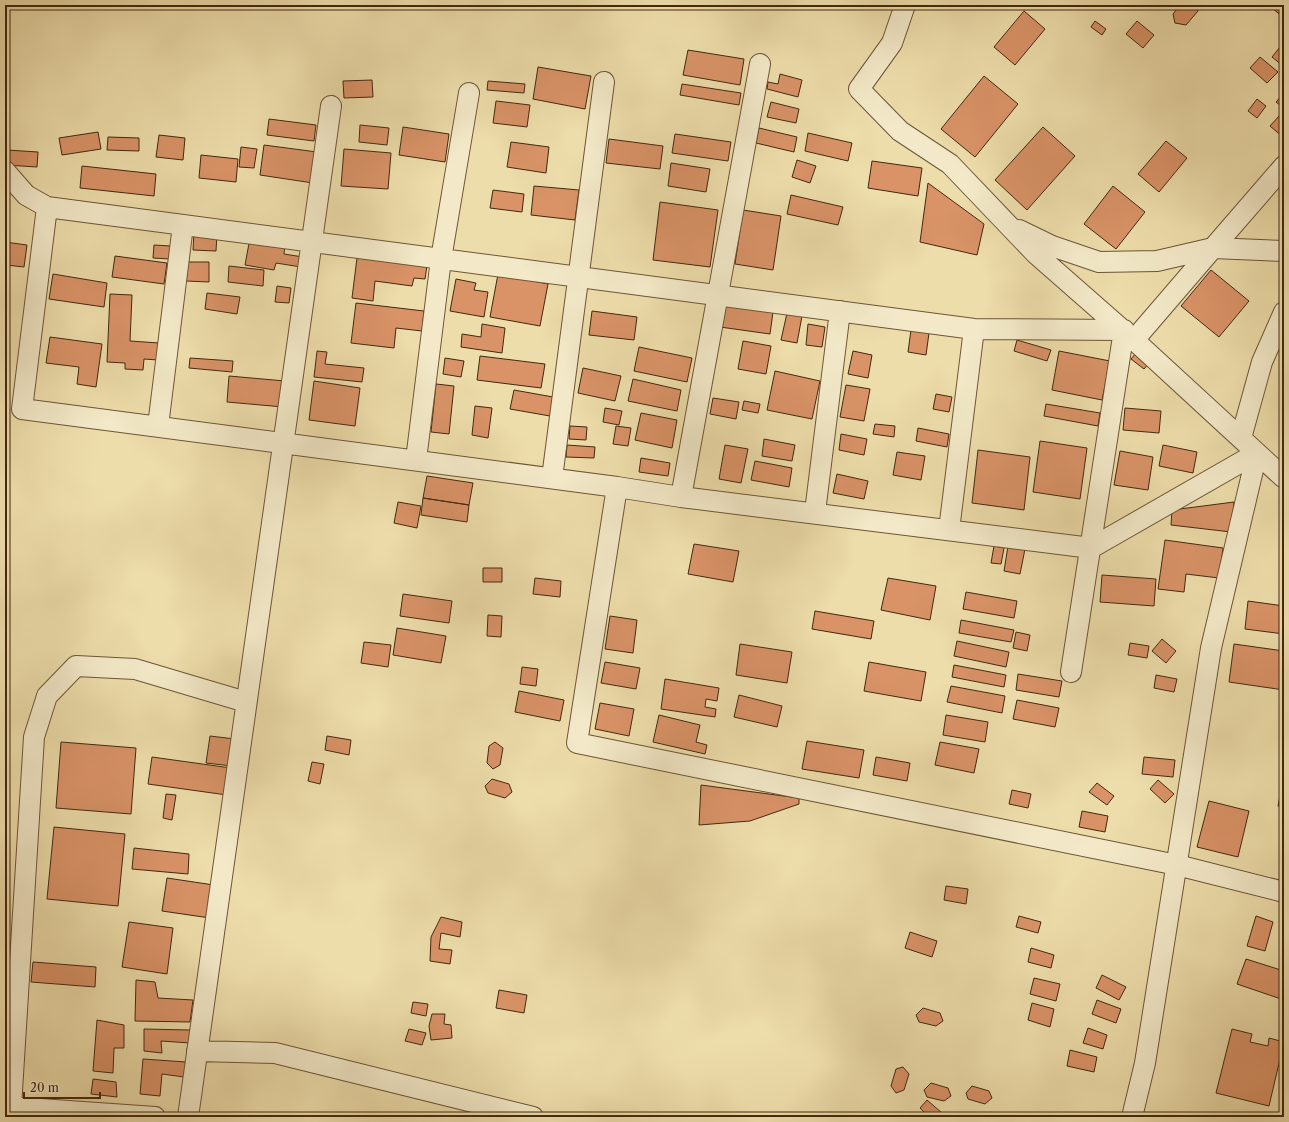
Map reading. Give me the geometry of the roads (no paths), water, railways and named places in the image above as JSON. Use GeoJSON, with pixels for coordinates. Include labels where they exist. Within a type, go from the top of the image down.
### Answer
{"type":"FeatureCollection","features":[{"type":"Feature","properties":{"kind":"street"},"geometry":{"type":"LineString","coordinates":[[905,5],[892,43],[859,89],[900,131],[950,164],[1036,254],[1129,335],[1284,478]]}},
{"type":"Feature","properties":{"kind":"street"},"geometry":{"type":"LineString","coordinates":[[681,497],[760,64]]}},
{"type":"Feature","properties":{"kind":"street"},"geometry":{"type":"LineString","coordinates":[[552,478],[604,82]]}},
{"type":"Feature","properties":{"kind":"street"},"geometry":{"type":"LineString","coordinates":[[416,460],[441,259],[469,93]]}},
{"type":"Feature","properties":{"kind":"street"},"geometry":{"type":"LineString","coordinates":[[188,1117],[331,106]]}},
{"type":"Feature","properties":{"kind":"street"},"geometry":{"type":"LineString","coordinates":[[1071,672],[1091,548],[1129,335],[1213,248],[1284,166]]}},
{"type":"Feature","properties":{"kind":"street"},"geometry":{"type":"LineString","coordinates":[[5,171],[26,195],[47,207],[974,329],[1129,335]]}},
{"type":"Feature","properties":{"kind":"street"},"geometry":{"type":"LineString","coordinates":[[47,207],[22,409],[552,478],[681,497],[815,512],[1091,548],[1257,453]]}},
{"type":"Feature","properties":{"kind":"street"},"geometry":{"type":"LineString","coordinates":[[158,426],[183,225]]}},
{"type":"Feature","properties":{"kind":"street"},"geometry":{"type":"LineString","coordinates":[[1008,225],[1052,246],[1099,262],[1157,261],[1213,248],[1284,251]]}},
{"type":"Feature","properties":{"kind":"street"},"geometry":{"type":"LineString","coordinates":[[815,512],[840,311]]}},
{"type":"Feature","properties":{"kind":"street"},"geometry":{"type":"LineString","coordinates":[[1241,438],[1262,362],[1284,312]]}},
{"type":"Feature","properties":{"kind":"street"},"geometry":{"type":"LineString","coordinates":[[948,530],[974,329]]}},
{"type":"Feature","properties":{"kind":"street"},"geometry":{"type":"LineString","coordinates":[[1132,1117],[1145,1063],[1212,648],[1257,453]]}},
{"type":"Feature","properties":{"kind":"street"},"geometry":{"type":"LineString","coordinates":[[617,487],[578,742],[1177,866],[1284,892]]}},
{"type":"Feature","properties":{"kind":"street"},"geometry":{"type":"LineString","coordinates":[[155,1117],[11,1112],[34,737],[47,696],[76,666],[135,669],[246,702]]}},
{"type":"Feature","properties":{"kind":"street"},"geometry":{"type":"LineString","coordinates":[[197,1051],[275,1053],[532,1117]]}}]}
